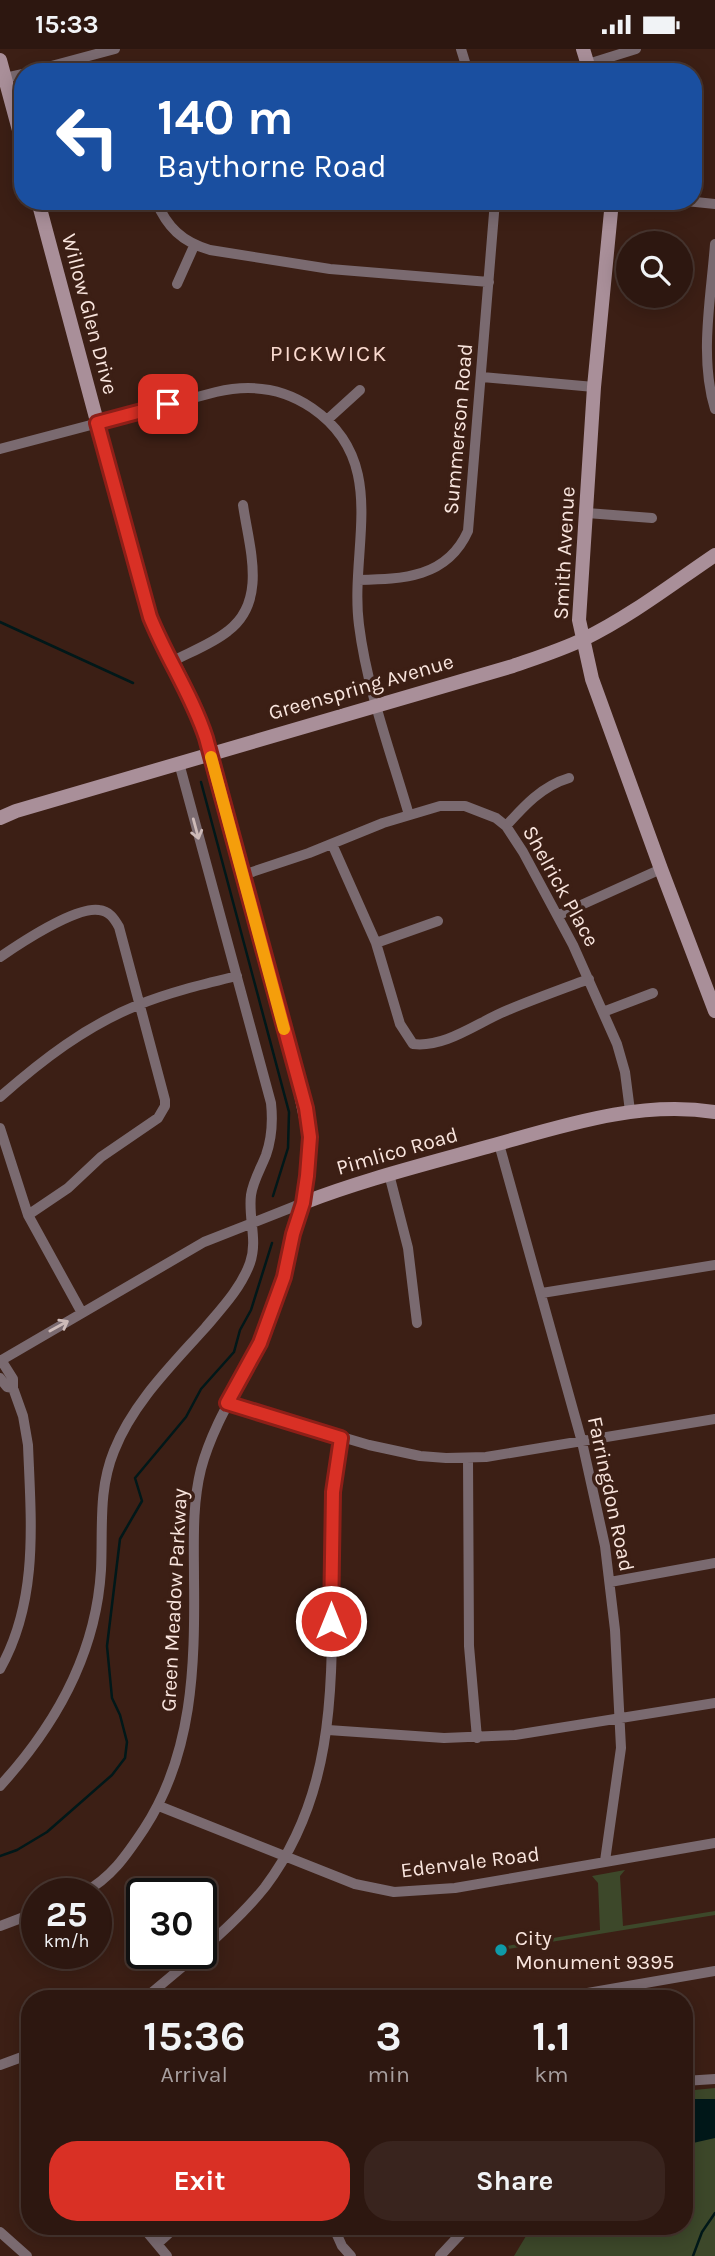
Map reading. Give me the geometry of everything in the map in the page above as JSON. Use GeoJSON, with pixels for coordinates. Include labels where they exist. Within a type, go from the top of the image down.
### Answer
{"type":"FeatureCollection","features":[{"type":"Feature","properties":{"kind":"main road"},"geometry":{"type":"LineString","coordinates":[[0,60],[14,112]]}},
{"type":"Feature","properties":{"kind":"main road","name":"Willow Glen Drive"},"geometry":{"type":"LineString","coordinates":[[40,210],[144,597],[156,632],[197,711],[308,1120],[310,1153],[303,1203]]}},
{"type":"Feature","properties":{"kind":"main road","name":"Smith Avenue"},"geometry":{"type":"LineString","coordinates":[[611,210],[594,387],[579,620],[592,679],[660,869],[715,1011]]}},
{"type":"Feature","properties":{"kind":"main road","name":"Greenspring Avenue"},"geometry":{"type":"LineString","coordinates":[[0,818],[210,753],[513,666],[582,640],[631,613],[715,555]]}},
{"type":"Feature","properties":{"kind":"main road","name":"Pimlico Road"},"geometry":{"type":"LineString","coordinates":[[303,1203],[389,1174],[568,1125],[630,1111],[672,1108],[715,1112]]}},
{"type":"Feature","properties":{"kind":"street"},"geometry":{"type":"LineString","coordinates":[[63,63],[115,49]]}},
{"type":"Feature","properties":{"kind":"street"},"geometry":{"type":"LineString","coordinates":[[601,63],[636,49]]}},
{"type":"Feature","properties":{"kind":"street"},"geometry":{"type":"LineString","coordinates":[[5,78],[14,76]]}},
{"type":"Feature","properties":{"kind":"street"},"geometry":{"type":"LineString","coordinates":[[161,210],[170,227],[194,246],[330,269],[489,282]]}},
{"type":"Feature","properties":{"kind":"street","name":"Summerson Road"},"geometry":{"type":"LineString","coordinates":[[358,580],[402,578],[426,572],[447,560],[463,543],[470,519],[494,210]]}},
{"type":"Feature","properties":{"kind":"street"},"geometry":{"type":"LineString","coordinates":[[715,244],[708,371],[715,409]]}},
{"type":"Feature","properties":{"kind":"street"},"geometry":{"type":"LineString","coordinates":[[177,284],[194,246]]}},
{"type":"Feature","properties":{"kind":"street"},"geometry":{"type":"LineString","coordinates":[[482,377],[594,387]]}},
{"type":"Feature","properties":{"kind":"street"},"geometry":{"type":"LineString","coordinates":[[0,449],[216,391],[250,388],[273,390],[296,399],[327,420],[347,446],[354,460],[361,487],[358,580],[362,645],[409,815]]}},
{"type":"Feature","properties":{"kind":"street"},"geometry":{"type":"LineString","coordinates":[[327,420],[360,390]]}},
{"type":"Feature","properties":{"kind":"street"},"geometry":{"type":"LineString","coordinates":[[171,661],[229,631],[245,615],[254,581],[243,505]]}},
{"type":"Feature","properties":{"kind":"street"},"geometry":{"type":"LineString","coordinates":[[587,513],[652,518]]}},
{"type":"Feature","properties":{"kind":"street"},"geometry":{"type":"LineString","coordinates":[[0,1786],[44,1733],[71,1686],[83,1655],[99,1590],[103,1488],[115,1448],[143,1399],[224,1306],[241,1282],[253,1252],[251,1195],[271,1139],[272,1115],[268,1089],[179,763]]}},
{"type":"Feature","properties":{"kind":"street"},"geometry":{"type":"LineString","coordinates":[[506,826],[525,804],[547,787],[569,778]]}},
{"type":"Feature","properties":{"kind":"street","name":"Shelrick Place"},"geometry":{"type":"LineString","coordinates":[[243,875],[440,806],[465,806],[484,811],[506,826],[559,915],[621,1058],[630,1111]]}},
{"type":"Feature","properties":{"kind":"street"},"geometry":{"type":"LineString","coordinates":[[332,844],[376,943],[400,1024],[413,1044],[425,1045],[443,1041],[508,1009],[589,979]]}},
{"type":"Feature","properties":{"kind":"street"},"geometry":{"type":"LineString","coordinates":[[559,915],[660,869]]}},
{"type":"Feature","properties":{"kind":"street"},"geometry":{"type":"LineString","coordinates":[[0,957],[48,928],[84,911],[100,910],[108,913],[119,927],[163,1093],[164,1106],[158,1118],[102,1157],[68,1188],[28,1215]]}},
{"type":"Feature","properties":{"kind":"street"},"geometry":{"type":"LineString","coordinates":[[376,943],[438,921]]}},
{"type":"Feature","properties":{"kind":"street"},"geometry":{"type":"LineString","coordinates":[[0,1097],[59,1048],[94,1026],[174,992],[237,976]]}},
{"type":"Feature","properties":{"kind":"street"},"geometry":{"type":"LineString","coordinates":[[603,1012],[653,993]]}},
{"type":"Feature","properties":{"kind":"street"},"geometry":{"type":"LineString","coordinates":[[0,1128],[28,1215],[82,1313]]}},
{"type":"Feature","properties":{"kind":"street","name":"Farringdon Road"},"geometry":{"type":"LineString","coordinates":[[499,1144],[582,1442],[600,1517],[610,1582],[620,1718],[620,1765],[606,1861]]}},
{"type":"Feature","properties":{"kind":"street"},"geometry":{"type":"LineString","coordinates":[[389,1174],[408,1248],[417,1323]]}},
{"type":"Feature","properties":{"kind":"street","name":"Pimlico Road"},"geometry":{"type":"LineString","coordinates":[[0,1360],[204,1242],[303,1203]]}},
{"type":"Feature","properties":{"kind":"street","name":"Green Meadow Parkway"},"geometry":{"type":"LineString","coordinates":[[105,1878],[117,1867],[159,1806],[181,1746],[190,1703],[194,1655],[194,1515],[198,1482],[212,1436],[269,1324],[303,1203]]}},
{"type":"Feature","properties":{"kind":"street"},"geometry":{"type":"LineString","coordinates":[[542,1293],[715,1265]]}},
{"type":"Feature","properties":{"kind":"street"},"geometry":{"type":"LineString","coordinates":[[0,1360],[13,1379],[28,1445],[31,1559],[22,1614],[0,1669]]}},
{"type":"Feature","properties":{"kind":"street"},"geometry":{"type":"LineString","coordinates":[[0,1378],[7,1387],[13,1388]]}},
{"type":"Feature","properties":{"kind":"street"},"geometry":{"type":"LineString","coordinates":[[227,1403],[341,1438],[420,1456],[468,1458],[715,1419]]}},
{"type":"Feature","properties":{"kind":"street"},"geometry":{"type":"LineString","coordinates":[[217,1936],[250,1906],[285,1856],[317,1781],[328,1730],[330,1703],[331,1520],[341,1438]]}},
{"type":"Feature","properties":{"kind":"street"},"geometry":{"type":"LineString","coordinates":[[468,1458],[469,1646],[477,1738]]}},
{"type":"Feature","properties":{"kind":"street"},"geometry":{"type":"LineString","coordinates":[[610,1582],[715,1563]]}},
{"type":"Feature","properties":{"kind":"street"},"geometry":{"type":"LineString","coordinates":[[328,1730],[477,1738],[537,1733],[715,1703]]}},
{"type":"Feature","properties":{"kind":"street","name":"Edenvale Road"},"geometry":{"type":"LineString","coordinates":[[159,1806],[355,1884],[374,1889],[409,1892],[455,1888],[715,1843]]}},
{"type":"Feature","properties":{"kind":"street"},"geometry":{"type":"LineString","coordinates":[[0,1926],[21,1918]]}},
{"type":"Feature","properties":{"kind":"street"},"geometry":{"type":"LineString","coordinates":[[155,1990],[180,1969]]}},
{"type":"Feature","properties":{"kind":"street"},"geometry":{"type":"LineString","coordinates":[[605,1990],[715,1971]]}},
{"type":"Feature","properties":{"kind":"street"},"geometry":{"type":"LineString","coordinates":[[0,2065],[21,2057]]}},
{"type":"Feature","properties":{"kind":"street"},"geometry":{"type":"LineString","coordinates":[[693,2080],[715,2079]]}},
{"type":"Feature","properties":{"kind":"street"},"geometry":{"type":"LineString","coordinates":[[0,2232],[27,2256]]}},
{"type":"Feature","properties":{"kind":"street"},"geometry":{"type":"LineString","coordinates":[[150,2235],[167,2256]]}},
{"type":"Feature","properties":{"kind":"street"},"geometry":{"type":"LineString","coordinates":[[157,2244],[167,2235]]}},
{"type":"Feature","properties":{"kind":"street"},"geometry":{"type":"LineString","coordinates":[[337,2235],[351,2256]]}},
{"type":"Feature","properties":{"kind":"street"},"geometry":{"type":"LineString","coordinates":[[440,2256],[460,2235]]}},
{"type":"Feature","properties":{"kind":"green space"},"geometry":{"type":"Polygon","coordinates":[[[625,1870],[620,1876],[623,1926],[715,1911],[715,1915],[502,1950],[501,1947],[600,1930],[598,1883],[592,1876],[625,1870]]]}},
{"type":"Feature","properties":{"kind":"green space"},"geometry":{"type":"Polygon","coordinates":[[[715,2088],[715,2256],[514,2256],[527,2235],[693,2235],[693,2090],[715,2088]]]}},
{"type":"Feature","properties":{"kind":"water"},"geometry":{"type":"Polygon","coordinates":[[[693,2099],[715,2099],[715,2138],[693,2143],[693,2099]]]}},
{"type":"Feature","properties":{"kind":"waterway"},"geometry":{"type":"LineString","coordinates":[[0,622],[133,683]]}},
{"type":"Feature","properties":{"kind":"waterway"},"geometry":{"type":"LineString","coordinates":[[201,782],[289,1112],[288,1148],[273,1196]]}},
{"type":"Feature","properties":{"kind":"waterway"},"geometry":{"type":"LineString","coordinates":[[0,1856],[17,1850],[47,1832],[112,1775],[125,1758],[127,1742],[112,1698],[107,1646],[120,1539],[142,1501],[135,1478],[186,1417],[201,1389],[234,1352],[240,1330],[251,1310],[272,1243]]}},
{"type":"Feature","properties":{"kind":"waterway"},"geometry":{"type":"LineString","coordinates":[[693,2256],[702,2232],[715,2213]]}},
{"type":"Feature","properties":{"kind":"slow traffic"},"geometry":{"type":"LineString","coordinates":[[211,757],[284,1029]]}},
{"type":"Feature","properties":{"kind":"place","name":"City Monument 9395"},"geometry":{"type":"Point","coordinates":[501,1950]}},
{"type":"Feature","properties":{"kind":"district","name":"PICKWICK"},"geometry":{"type":"Point","coordinates":[329,353]}},
{"type":"Feature","properties":{"kind":"route"},"geometry":{"type":"LineString","coordinates":[[168,404],[97,423],[150,617],[192,699],[206,738],[306,1108],[310,1137],[303,1203],[284,1277],[269,1324],[227,1403],[341,1438],[335,1469],[331,1520],[331,1621]]}}]}
